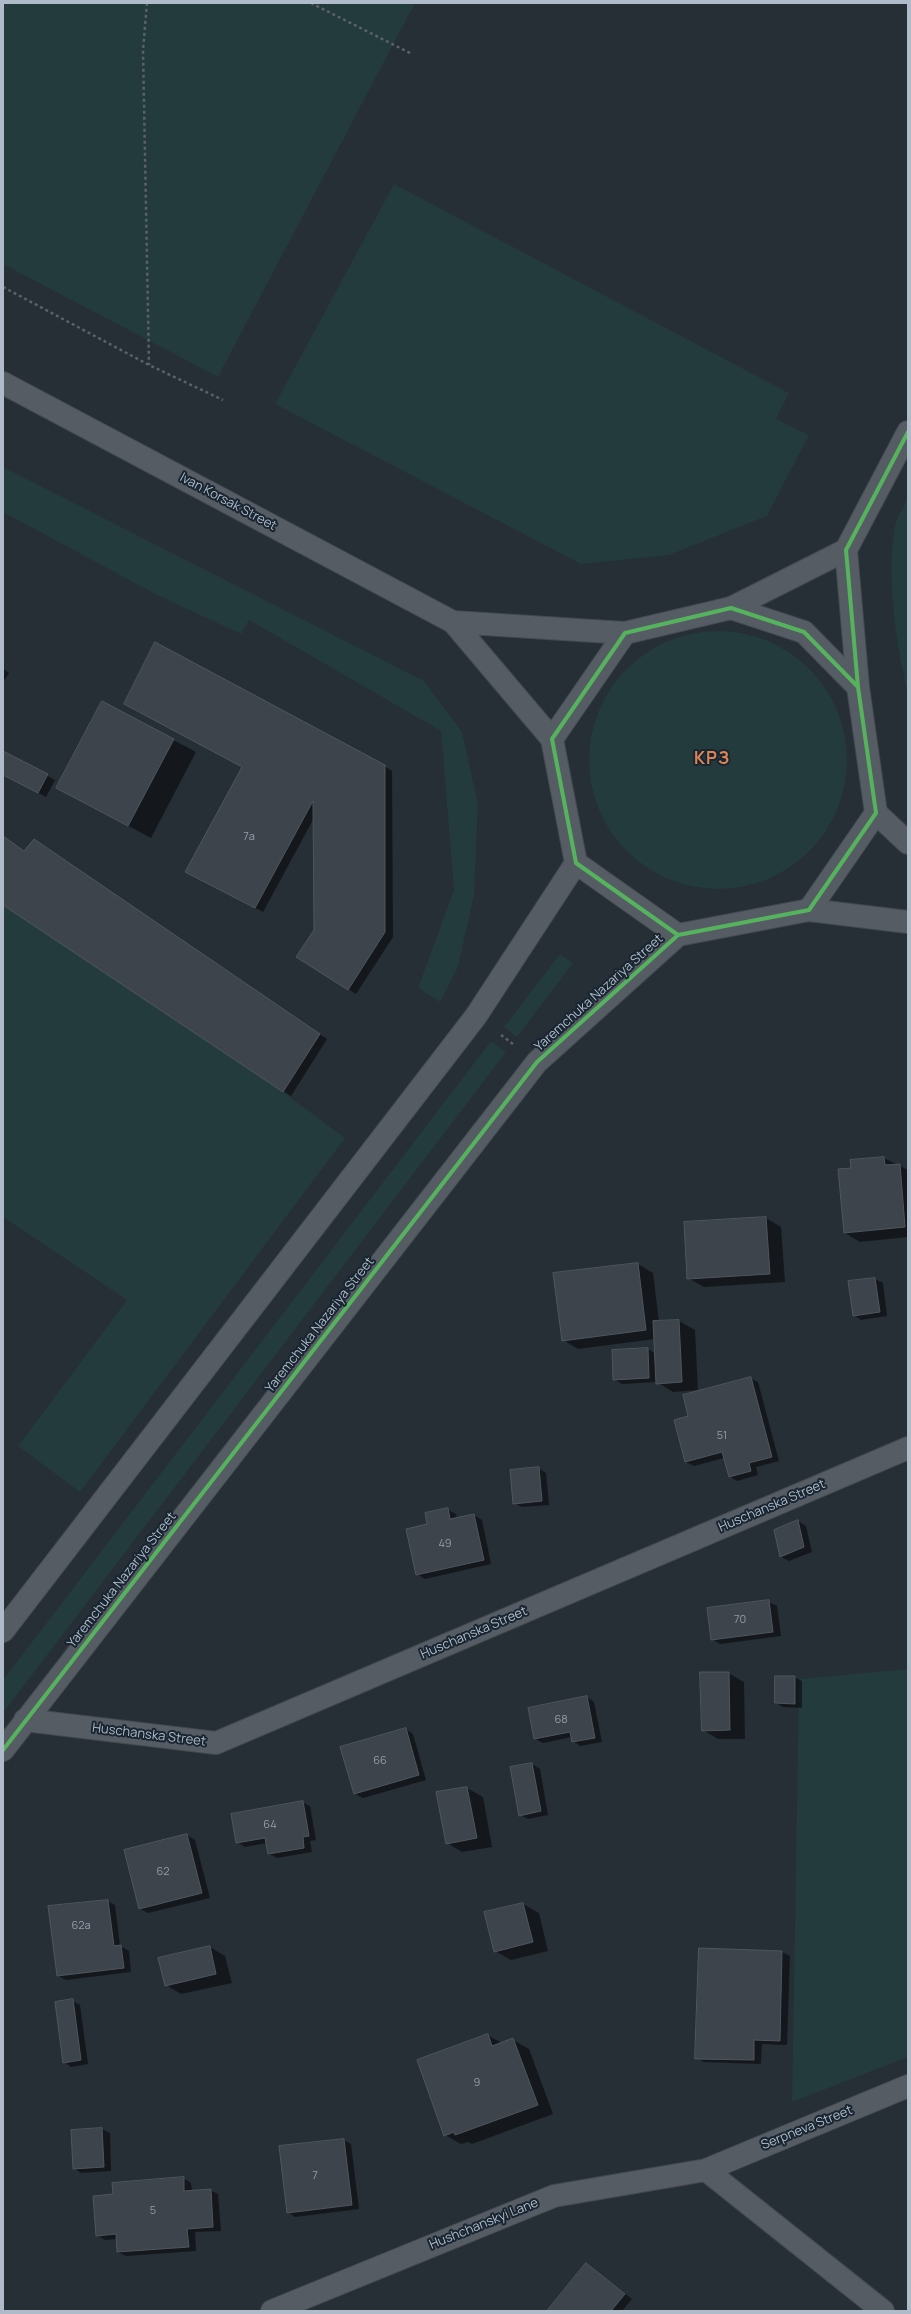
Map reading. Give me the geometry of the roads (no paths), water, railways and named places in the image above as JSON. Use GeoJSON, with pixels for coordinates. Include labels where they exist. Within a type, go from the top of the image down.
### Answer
{"type":"FeatureCollection","features":[{"type":"Feature","properties":{"kind":"street","name":"Ivan Korsak Street"},"geometry":{"type":"LineString","coordinates":[[3,383],[453,622]]}},
{"type":"Feature","properties":{"kind":"street"},"geometry":{"type":"LineString","coordinates":[[908,432],[846,550],[858,687],[876,813],[908,843]]}},
{"type":"Feature","properties":{"kind":"street"},"geometry":{"type":"LineString","coordinates":[[453,622],[625,633],[731,608],[846,550]]}},
{"type":"Feature","properties":{"kind":"street"},"geometry":{"type":"LineString","coordinates":[[731,608],[804,632],[858,687]]}},
{"type":"Feature","properties":{"kind":"street"},"geometry":{"type":"LineString","coordinates":[[453,622],[552,738],[576,863],[678,935],[809,910],[908,922]]}},
{"type":"Feature","properties":{"kind":"street"},"geometry":{"type":"LineString","coordinates":[[552,738],[625,633]]}},
{"type":"Feature","properties":{"kind":"street"},"geometry":{"type":"LineString","coordinates":[[809,910],[876,813]]}},
{"type":"Feature","properties":{"kind":"street"},"geometry":{"type":"LineString","coordinates":[[3,1631],[476,1016],[576,863]]}},
{"type":"Feature","properties":{"kind":"street","name":"Yaremchuka Nazariya Street"},"geometry":{"type":"LineString","coordinates":[[3,1750],[537,1062],[678,935]]}},
{"type":"Feature","properties":{"kind":"street","name":"Huschanska Street"},"geometry":{"type":"LineString","coordinates":[[25,1720],[216,1743],[908,1448]]}},
{"type":"Feature","properties":{"kind":"street","name":"Serpneva Street"},"geometry":{"type":"LineString","coordinates":[[706,2170],[908,2086]]}},
{"type":"Feature","properties":{"kind":"street"},"geometry":{"type":"LineString","coordinates":[[706,2170],[883,2311]]}},
{"type":"Feature","properties":{"kind":"street","name":"Hushchanskyi Lane"},"geometry":{"type":"LineString","coordinates":[[272,2311],[554,2196],[706,2170]]}},
{"type":"Feature","properties":{"kind":"district","name":"КРЗ"},"geometry":{"type":"Point","coordinates":[712,759]}}]}
